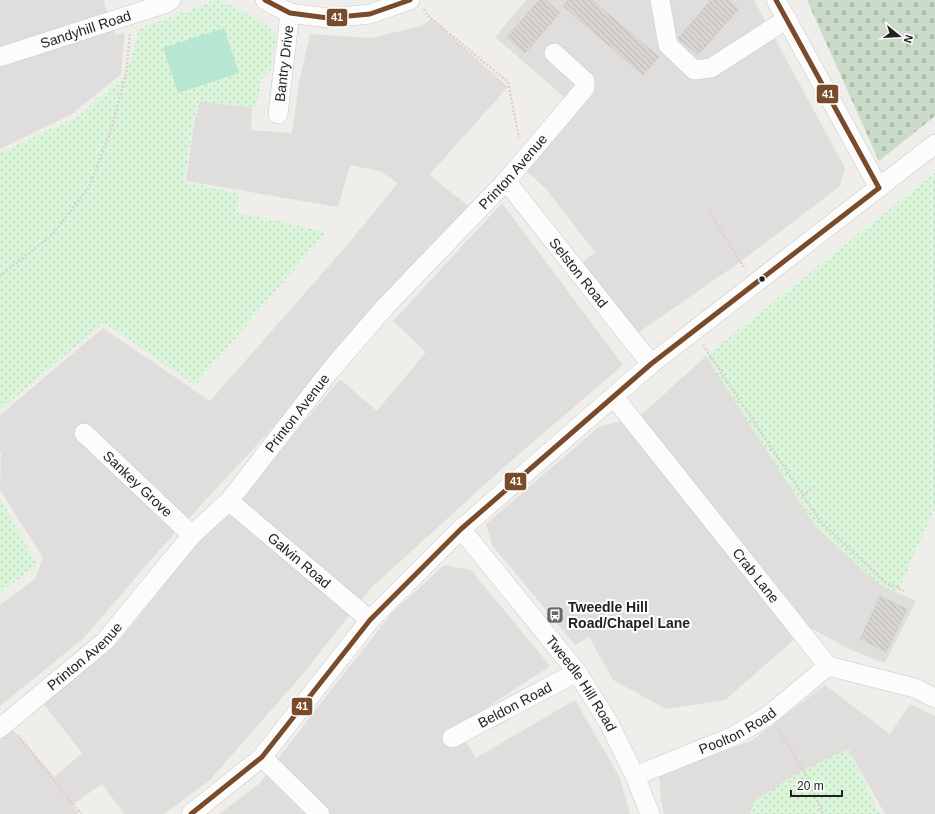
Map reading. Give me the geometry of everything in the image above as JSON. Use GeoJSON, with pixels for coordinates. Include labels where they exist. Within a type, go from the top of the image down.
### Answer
{"type":"FeatureCollection","features":[{"type":"Feature","properties":{"kind":"street","name":"Sandyhill Road"},"geometry":{"type":"LineString","coordinates":[[0,57],[167,3],[171,0]]}},
{"type":"Feature","properties":{"kind":"street"},"geometry":{"type":"LineString","coordinates":[[265,0],[290,13],[328,18],[370,14],[388,4],[417,4]]}},
{"type":"Feature","properties":{"kind":"street"},"geometry":{"type":"LineString","coordinates":[[660,0],[668,44],[694,70],[711,68],[787,19]]}},
{"type":"Feature","properties":{"kind":"street"},"geometry":{"type":"LineString","coordinates":[[776,0],[879,188]]}},
{"type":"Feature","properties":{"kind":"street","name":"Bantry Drive"},"geometry":{"type":"LineString","coordinates":[[278,114],[290,13]]}},
{"type":"Feature","properties":{"kind":"street","name":"Printon Avenue"},"geometry":{"type":"LineString","coordinates":[[4,725],[106,640],[192,535],[229,501],[329,372],[384,308],[506,182],[586,88],[585,81],[554,53]]}},
{"type":"Feature","properties":{"kind":"street"},"geometry":{"type":"LineString","coordinates":[[191,814],[262,757],[370,620],[462,529],[651,364],[935,144]]}},
{"type":"Feature","properties":{"kind":"street","name":"Selston Road"},"geometry":{"type":"LineString","coordinates":[[506,182],[651,364]]}},
{"type":"Feature","properties":{"kind":"street","name":"Crab Lane"},"geometry":{"type":"LineString","coordinates":[[614,397],[828,666]]}},
{"type":"Feature","properties":{"kind":"street","name":"Sankey Grove"},"geometry":{"type":"LineString","coordinates":[[84,433],[192,535]]}},
{"type":"Feature","properties":{"kind":"street","name":"Galvin Road"},"geometry":{"type":"LineString","coordinates":[[229,501],[370,620]]}},
{"type":"Feature","properties":{"kind":"street","name":"Tweedle Hill Road"},"geometry":{"type":"LineString","coordinates":[[462,529],[577,672],[609,723],[636,776],[650,814]]}},
{"type":"Feature","properties":{"kind":"street"},"geometry":{"type":"LineString","coordinates":[[828,666],[915,688],[935,698]]}},
{"type":"Feature","properties":{"kind":"street","name":"Poolton Road"},"geometry":{"type":"LineString","coordinates":[[636,776],[734,736],[769,715],[828,666]]}},
{"type":"Feature","properties":{"kind":"street","name":"Beldon Road"},"geometry":{"type":"LineString","coordinates":[[452,738],[577,672]]}},
{"type":"Feature","properties":{"kind":"street"},"geometry":{"type":"LineString","coordinates":[[262,757],[320,814]]}},
{"type":"Feature","properties":{"kind":"path"},"geometry":{"type":"LineString","coordinates":[[417,4],[426,15],[508,82],[523,162]]}},
{"type":"Feature","properties":{"kind":"path"},"geometry":{"type":"LineString","coordinates":[[0,276],[52,235],[89,187],[111,130],[126,74],[131,14]]}},
{"type":"Feature","properties":{"kind":"path"},"geometry":{"type":"LineString","coordinates":[[709,211],[754,284]]}},
{"type":"Feature","properties":{"kind":"path"},"geometry":{"type":"LineString","coordinates":[[709,354],[821,522],[885,582],[904,591]]}},
{"type":"Feature","properties":{"kind":"path"},"geometry":{"type":"LineString","coordinates":[[803,495],[815,486]]}},
{"type":"Feature","properties":{"kind":"path"},"geometry":{"type":"LineString","coordinates":[[769,715],[804,771],[823,814]]}},
{"type":"Feature","properties":{"kind":"path"},"geometry":{"type":"LineString","coordinates":[[4,725],[81,814]]}},
{"type":"Feature","properties":{"kind":"shaded area"},"geometry":{"type":"Polygon","coordinates":[[[0,0],[104,0],[105,7],[116,35],[125,32],[121,74],[72,114],[0,149],[0,0]]]}},
{"type":"Feature","properties":{"kind":"shaded area"},"geometry":{"type":"Polygon","coordinates":[[[526,0],[754,0],[845,168],[839,187],[740,262],[635,335],[582,263],[595,252],[546,189],[524,169],[573,105],[495,37],[526,0]]]}},
{"type":"Feature","properties":{"kind":"shaded area"},"geometry":{"type":"Polygon","coordinates":[[[432,19],[508,87],[429,175],[470,207],[336,360],[161,548],[84,638],[0,706],[0,605],[35,579],[43,558],[0,490],[0,415],[103,328],[210,401],[347,245],[398,183],[380,171],[350,165],[338,207],[186,181],[194,123],[200,101],[252,108],[251,130],[292,133],[299,83],[310,34],[371,38],[421,26],[432,19]]]}},
{"type":"Feature","properties":{"kind":"shaded area"},"geometry":{"type":"Polygon","coordinates":[[[556,42],[609,88],[590,110],[585,110],[535,66],[556,42]]]}},
{"type":"Feature","properties":{"kind":"shaded area"},"geometry":{"type":"Polygon","coordinates":[[[502,203],[623,365],[505,466],[371,588],[302,675],[209,781],[164,814],[124,814],[102,784],[72,805],[78,814],[0,814],[0,740],[13,730],[54,777],[82,753],[42,702],[117,643],[208,530],[279,452],[340,379],[377,411],[426,352],[393,321],[502,203]]]}},
{"type":"Feature","properties":{"kind":"shaded area"},"geometry":{"type":"Polygon","coordinates":[[[706,356],[816,527],[880,585],[849,649],[805,625],[789,644],[725,700],[666,709],[613,680],[589,637],[575,645],[492,545],[486,524],[600,426],[639,417],[706,356]]]}},
{"type":"Feature","properties":{"kind":"shaded area"},"geometry":{"type":"Polygon","coordinates":[[[444,565],[471,570],[550,666],[457,727],[476,758],[575,700],[620,778],[630,814],[219,814],[259,784],[391,614],[444,565]]]}},
{"type":"Feature","properties":{"kind":"shaded area"},"geometry":{"type":"Polygon","coordinates":[[[880,585],[916,601],[885,663],[849,649],[880,585]]]}},
{"type":"Feature","properties":{"kind":"shaded area"},"geometry":{"type":"Polygon","coordinates":[[[825,685],[890,734],[910,704],[935,716],[935,814],[885,814],[848,749],[795,775],[757,800],[749,814],[664,814],[659,775],[751,741],[825,685]]]}},
{"type":"Feature","properties":{"kind":"green space"},"geometry":{"type":"Polygon","coordinates":[[[220,0],[264,23],[276,36],[271,69],[261,78],[257,108],[199,101],[193,122],[184,182],[239,193],[237,212],[326,232],[195,385],[104,323],[0,410],[0,153],[80,115],[126,74],[139,29],[220,0]]]}},
{"type":"Feature","properties":{"kind":"green space"},"geometry":{"type":"Polygon","coordinates":[[[807,0],[935,0],[935,116],[879,161],[807,0]]]}},
{"type":"Feature","properties":{"kind":"green space"},"geometry":{"type":"Polygon","coordinates":[[[224,28],[239,73],[178,93],[163,48],[224,28]]]}},
{"type":"Feature","properties":{"kind":"green space"},"geometry":{"type":"Polygon","coordinates":[[[935,173],[935,508],[897,593],[880,585],[816,527],[706,356],[935,173]]]}},
{"type":"Feature","properties":{"kind":"green space"},"geometry":{"type":"Polygon","coordinates":[[[0,497],[37,565],[0,593],[0,497]]]}},
{"type":"Feature","properties":{"kind":"green space"},"geometry":{"type":"Polygon","coordinates":[[[848,749],[880,814],[749,814],[756,800],[795,775],[848,749]]]}},
{"type":"Feature","properties":{"kind":"building"},"geometry":{"type":"Polygon","coordinates":[[[539,0],[546,0],[560,13],[525,53],[507,37],[539,0]]]}},
{"type":"Feature","properties":{"kind":"building"},"geometry":{"type":"Polygon","coordinates":[[[568,0],[592,0],[659,57],[643,75],[563,6],[568,0]]]}},
{"type":"Feature","properties":{"kind":"building"},"geometry":{"type":"Polygon","coordinates":[[[711,0],[728,0],[739,9],[698,55],[678,38],[711,0]]]}},
{"type":"Feature","properties":{"kind":"building"},"geometry":{"type":"Polygon","coordinates":[[[880,596],[907,609],[886,652],[860,639],[880,596]]]}},
{"type":"Feature","properties":{"kind":"transit line","name":"41"},"geometry":{"type":"LineString","coordinates":[[265,0],[290,13],[328,18],[370,14],[410,0]]}},
{"type":"Feature","properties":{"kind":"transit line","name":"41"},"geometry":{"type":"LineString","coordinates":[[776,0],[879,188]]}},
{"type":"Feature","properties":{"kind":"transit line","name":"41"},"geometry":{"type":"LineString","coordinates":[[191,814],[262,757],[370,620],[461,529],[651,364],[879,188]]}},
{"type":"Feature","properties":{"kind":"place","name":"Tweedle Hill Road/Chapel Lane"},"geometry":{"type":"Point","coordinates":[555,615]}}]}
